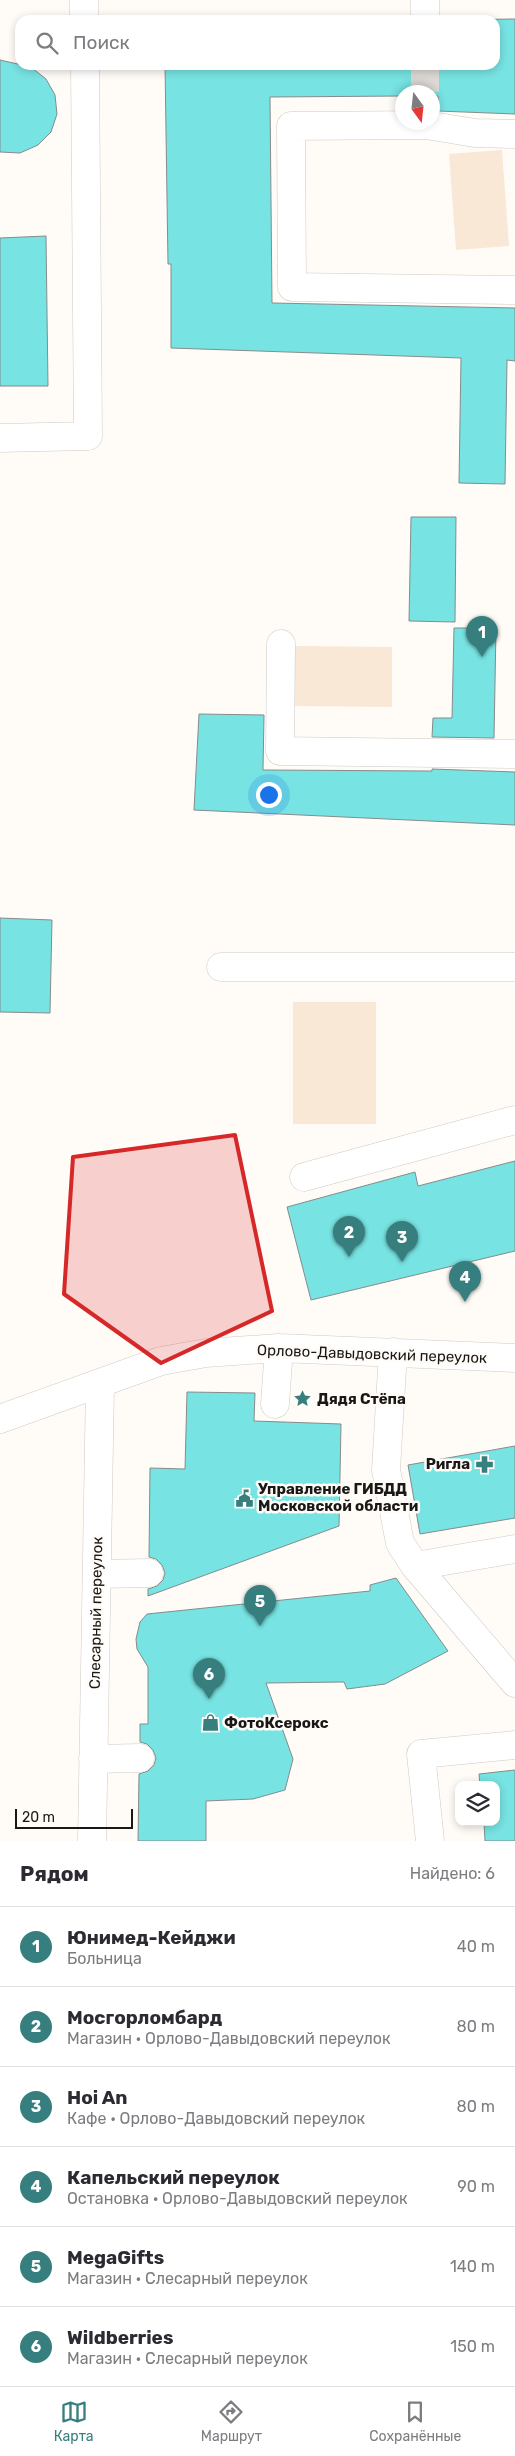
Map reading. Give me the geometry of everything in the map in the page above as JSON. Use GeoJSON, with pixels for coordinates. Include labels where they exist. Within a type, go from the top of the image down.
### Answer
{"type":"FeatureCollection","features":[{"type":"Feature","properties":{"kind":"street"},"geometry":{"type":"LineString","coordinates":[[84,0],[84,15]]}},
{"type":"Feature","properties":{"kind":"street"},"geometry":{"type":"LineString","coordinates":[[425,0],[425,15]]}},
{"type":"Feature","properties":{"kind":"street"},"geometry":{"type":"LineString","coordinates":[[0,438],[88,436],[86,70]]}},
{"type":"Feature","properties":{"kind":"street"},"geometry":{"type":"LineString","coordinates":[[395,124],[291,126],[292,286],[515,290]]}},
{"type":"Feature","properties":{"kind":"street"},"geometry":{"type":"LineString","coordinates":[[440,127],[474,133],[515,134]]}},
{"type":"Feature","properties":{"kind":"street"},"geometry":{"type":"LineString","coordinates":[[281,644],[280,751],[515,754]]}},
{"type":"Feature","properties":{"kind":"street"},"geometry":{"type":"LineString","coordinates":[[221,967],[515,967]]}},
{"type":"Feature","properties":{"kind":"street"},"geometry":{"type":"LineString","coordinates":[[304,1177],[515,1120]]}},
{"type":"Feature","properties":{"kind":"street"},"geometry":{"type":"LineString","coordinates":[[275,1404],[279,1348]]}},
{"type":"Feature","properties":{"kind":"street","name":"Орлово-Давыдовский переулок"},"geometry":{"type":"LineString","coordinates":[[0,1419],[162,1361],[206,1353],[279,1348],[515,1358]]}},
{"type":"Feature","properties":{"kind":"street"},"geometry":{"type":"LineString","coordinates":[[393,1352],[386,1470],[400,1543],[415,1566],[515,1683]]}},
{"type":"Feature","properties":{"kind":"street","name":"Слесарный переулок"},"geometry":{"type":"LineString","coordinates":[[92,1841],[100,1384]]}},
{"type":"Feature","properties":{"kind":"street"},"geometry":{"type":"LineString","coordinates":[[415,1566],[515,1549]]}},
{"type":"Feature","properties":{"kind":"street"},"geometry":{"type":"LineString","coordinates":[[97,1574],[149,1573]]}},
{"type":"Feature","properties":{"kind":"street"},"geometry":{"type":"LineString","coordinates":[[430,1841],[422,1754],[515,1745]]}},
{"type":"Feature","properties":{"kind":"street"},"geometry":{"type":"LineString","coordinates":[[93,1759],[140,1758]]}},
{"type":"Feature","properties":{"kind":"highlighted area"},"geometry":{"type":"Polygon","coordinates":[[[235,1135],[272,1311],[161,1363],[64,1294],[73,1157],[235,1135]]]}},
{"type":"Feature","properties":{"kind":"shaded area"},"geometry":{"type":"Polygon","coordinates":[[[502,150],[509,246],[456,250],[449,154],[502,150]]]}},
{"type":"Feature","properties":{"kind":"shaded area"},"geometry":{"type":"Polygon","coordinates":[[[293,646],[392,647],[392,707],[292,706],[293,646]]]}},
{"type":"Feature","properties":{"kind":"shaded area"},"geometry":{"type":"Polygon","coordinates":[[[293,1002],[376,1002],[376,1124],[293,1124],[293,1002]]]}},
{"type":"Feature","properties":{"kind":"building"},"geometry":{"type":"Polygon","coordinates":[[[500,19],[515,19],[515,114],[440,111],[440,85],[395,85],[395,96],[270,97],[272,303],[515,308],[515,361],[507,360],[505,484],[459,483],[461,358],[171,348],[171,264],[168,264],[165,70],[500,70],[500,19]]]}},
{"type":"Feature","properties":{"kind":"building"},"geometry":{"type":"Polygon","coordinates":[[[0,60],[15,63],[15,70],[35,70],[46,79],[55,95],[57,114],[51,132],[38,145],[20,153],[0,152],[0,60]]]}},
{"type":"Feature","properties":{"kind":"building"},"geometry":{"type":"Polygon","coordinates":[[[46,236],[48,386],[0,386],[0,238],[46,236]]]}},
{"type":"Feature","properties":{"kind":"building"},"geometry":{"type":"Polygon","coordinates":[[[411,517],[456,517],[455,622],[409,621],[411,517]]]}},
{"type":"Feature","properties":{"kind":"building"},"geometry":{"type":"Polygon","coordinates":[[[454,628],[496,628],[494,738],[432,737],[433,718],[452,718],[454,628]]]}},
{"type":"Feature","properties":{"kind":"building"},"geometry":{"type":"Polygon","coordinates":[[[199,714],[264,715],[263,770],[432,771],[432,769],[515,772],[515,825],[194,810],[199,714]]]}},
{"type":"Feature","properties":{"kind":"building"},"geometry":{"type":"Polygon","coordinates":[[[0,918],[52,920],[50,1013],[0,1012],[0,918]]]}},
{"type":"Feature","properties":{"kind":"building"},"geometry":{"type":"Polygon","coordinates":[[[515,1161],[515,1251],[311,1300],[287,1207],[415,1172],[418,1186],[515,1161]]]}},
{"type":"Feature","properties":{"kind":"building","name":"Управление ГИБДД Московской области"},"geometry":{"type":"Polygon","coordinates":[[[187,1392],[255,1393],[254,1421],[341,1424],[339,1526],[148,1596],[148,1589],[157,1586],[163,1580],[165,1573],[162,1565],[156,1559],[149,1557],[150,1468],[185,1469],[187,1392]]]}},
{"type":"Feature","properties":{"kind":"building"},"geometry":{"type":"Polygon","coordinates":[[[515,1446],[515,1518],[420,1534],[408,1465],[515,1446]]]}},
{"type":"Feature","properties":{"kind":"building"},"geometry":{"type":"Polygon","coordinates":[[[396,1578],[448,1651],[385,1684],[347,1689],[344,1682],[266,1683],[293,1759],[285,1790],[253,1799],[206,1801],[206,1841],[138,1841],[139,1774],[148,1771],[154,1765],[156,1758],[153,1750],[147,1744],[140,1742],[140,1724],[148,1724],[148,1667],[137,1649],[136,1639],[140,1622],[147,1614],[370,1591],[370,1585],[396,1578]]]}},
{"type":"Feature","properties":{"kind":"building"},"geometry":{"type":"Polygon","coordinates":[[[515,1770],[515,1841],[485,1841],[484,1826],[500,1826],[500,1781],[480,1781],[479,1774],[515,1770]]]}},
{"type":"Feature","properties":{"kind":"tunnel"},"geometry":{"type":"LineString","coordinates":[[425,70],[425,85]]}},
{"type":"Feature","properties":{"kind":"place","name":"Юнимед-Кейджи"},"geometry":{"type":"Point","coordinates":[482,657]}},
{"type":"Feature","properties":{"kind":"place","name":"Мосгорломбард"},"geometry":{"type":"Point","coordinates":[349,1257]}},
{"type":"Feature","properties":{"kind":"place","name":"Hoi An"},"geometry":{"type":"Point","coordinates":[402,1262]}},
{"type":"Feature","properties":{"kind":"place","name":"Капельский переулок"},"geometry":{"type":"Point","coordinates":[465,1302]}},
{"type":"Feature","properties":{"kind":"place","name":"Дядя Стёпа"},"geometry":{"type":"Point","coordinates":[303,1399]}},
{"type":"Feature","properties":{"kind":"place","name":"Ригла"},"geometry":{"type":"Point","coordinates":[484,1464]}},
{"type":"Feature","properties":{"kind":"place","name":"Управление ГИБДД Московской области"},"geometry":{"type":"Point","coordinates":[244,1498]}},
{"type":"Feature","properties":{"kind":"place","name":"MegaGifts"},"geometry":{"type":"Point","coordinates":[260,1626]}},
{"type":"Feature","properties":{"kind":"place","name":"Wildberries"},"geometry":{"type":"Point","coordinates":[209,1699]}},
{"type":"Feature","properties":{"kind":"place","name":"ФотоКсерокс"},"geometry":{"type":"Point","coordinates":[210,1723]}}]}
